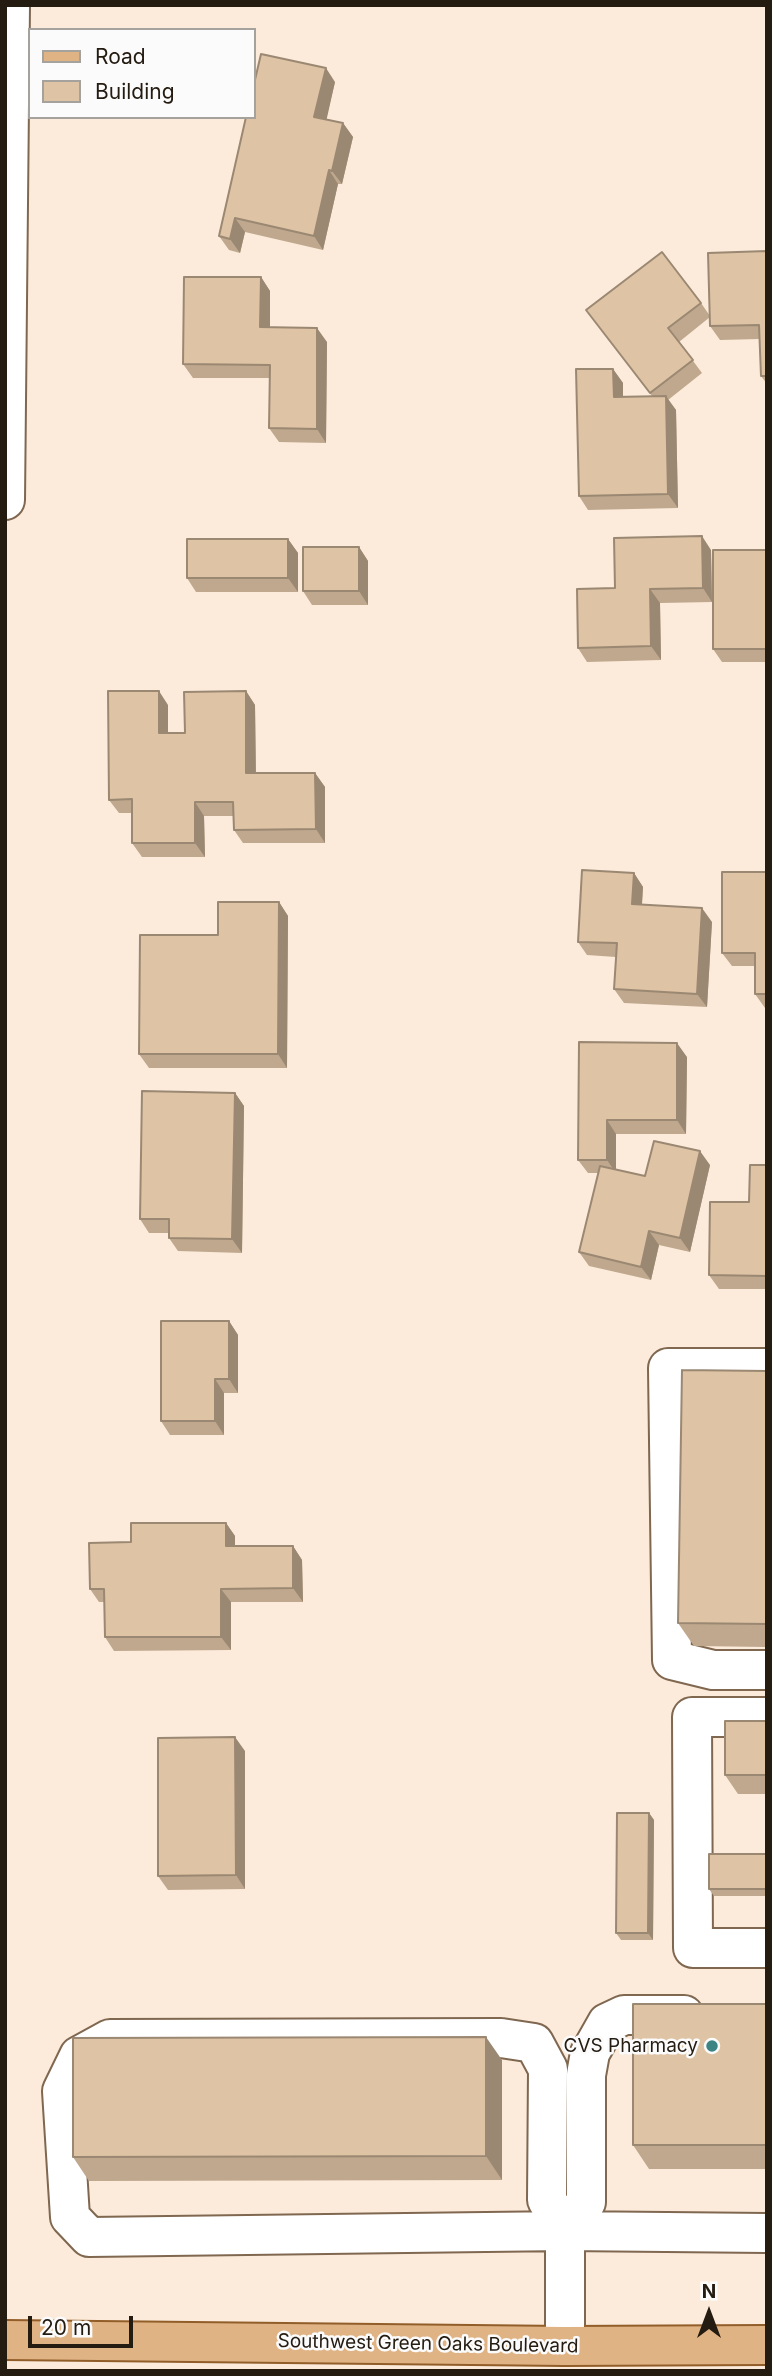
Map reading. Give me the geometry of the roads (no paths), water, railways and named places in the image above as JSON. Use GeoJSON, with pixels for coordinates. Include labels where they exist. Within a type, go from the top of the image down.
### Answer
{"type":"FeatureCollection","features":[{"type":"Feature","properties":{"kind":"main road","name":"Southwest Green Oaks Boulevard"},"geometry":{"type":"LineString","coordinates":[[5,2340],[565,2346],[767,2345]]}},
{"type":"Feature","properties":{"kind":"street"},"geometry":{"type":"LineString","coordinates":[[5,500],[10,5]]}},
{"type":"Feature","properties":{"kind":"street"},"geometry":{"type":"LineString","coordinates":[[767,1368],[668,1368],[672,1660],[713,1670],[767,1670]]}},
{"type":"Feature","properties":{"kind":"street"},"geometry":{"type":"LineString","coordinates":[[767,1717],[692,1717],[693,1948],[767,1948]]}},
{"type":"Feature","properties":{"kind":"street"},"geometry":{"type":"LineString","coordinates":[[565,2231],[586,2202],[586,2075],[590,2053],[607,2023],[624,2015],[696,2015]]}},
{"type":"Feature","properties":{"kind":"street"},"geometry":{"type":"LineString","coordinates":[[565,2346],[565,2231],[547,2200],[548,2069],[534,2043],[501,2038],[110,2039],[79,2056],[62,2091],[70,2217],[89,2237],[565,2231],[767,2233]]}},
{"type":"Feature","properties":{"kind":"place","name":"CVS Pharmacy"},"geometry":{"type":"Point","coordinates":[712,2046]}}]}
